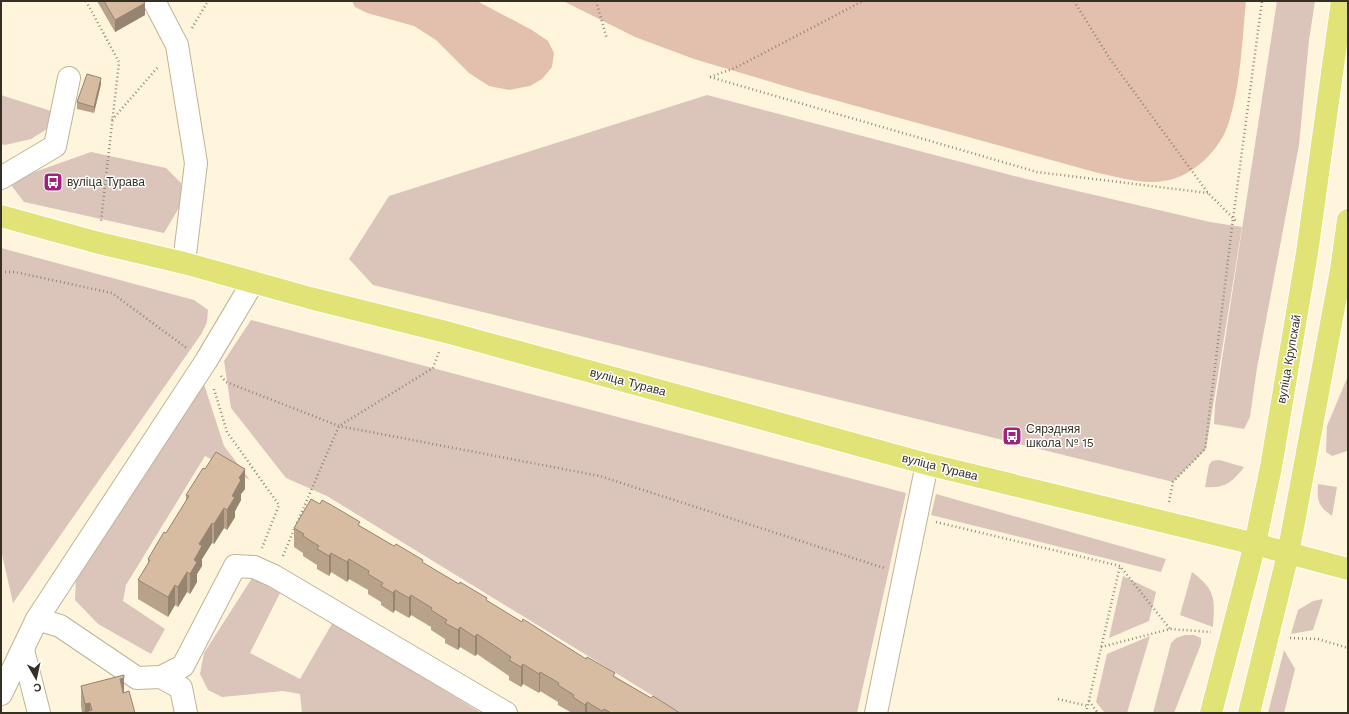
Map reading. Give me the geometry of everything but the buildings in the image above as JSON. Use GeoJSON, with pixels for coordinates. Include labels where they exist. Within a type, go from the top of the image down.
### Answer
{"type":"FeatureCollection","features":[{"type":"Feature","properties":{"kind":"main road","name":"вуліца Крупскай"},"geometry":{"type":"LineString","coordinates":[[1211,713],[1255,544],[1271,467],[1307,252],[1342,1]]}},
{"type":"Feature","properties":{"kind":"main road","name":"вуліца Турава"},"geometry":{"type":"LineString","coordinates":[[1,216],[446,332],[927,464],[1255,544],[1348,569]]}},
{"type":"Feature","properties":{"kind":"main road"},"geometry":{"type":"LineString","coordinates":[[1249,713],[1288,554],[1341,270],[1348,220]]}},
{"type":"Feature","properties":{"kind":"lane"},"geometry":{"type":"LineString","coordinates":[[154,1],[177,44],[196,163],[184,263]]}},
{"type":"Feature","properties":{"kind":"lane"},"geometry":{"type":"LineString","coordinates":[[1,178],[55,146],[69,78]]}},
{"type":"Feature","properties":{"kind":"lane"},"geometry":{"type":"LineString","coordinates":[[1,694],[37,618],[206,361],[253,282]]}},
{"type":"Feature","properties":{"kind":"lane"},"geometry":{"type":"LineString","coordinates":[[876,713],[927,464]]}},
{"type":"Feature","properties":{"kind":"lane"},"geometry":{"type":"LineString","coordinates":[[37,618],[60,626],[137,678],[161,677],[183,666],[235,566],[254,567],[274,576],[506,713]]}},
{"type":"Feature","properties":{"kind":"lane"},"geometry":{"type":"LineString","coordinates":[[23,650],[38,713]]}},
{"type":"Feature","properties":{"kind":"lane"},"geometry":{"type":"LineString","coordinates":[[161,677],[182,688],[186,713]]}},
{"type":"Feature","properties":{"kind":"path"},"geometry":{"type":"LineString","coordinates":[[86,1],[119,62],[99,242]]}},
{"type":"Feature","properties":{"kind":"path"},"geometry":{"type":"LineString","coordinates":[[596,1],[607,39]]}},
{"type":"Feature","properties":{"kind":"path"},"geometry":{"type":"LineString","coordinates":[[863,1],[735,68],[710,77],[1037,172],[1208,193]]}},
{"type":"Feature","properties":{"kind":"path"},"geometry":{"type":"LineString","coordinates":[[1074,1],[1110,59],[1208,193],[1234,220]]}},
{"type":"Feature","properties":{"kind":"path"},"geometry":{"type":"LineString","coordinates":[[1164,522],[1173,482],[1204,449],[1262,1]]}},
{"type":"Feature","properties":{"kind":"path"},"geometry":{"type":"LineString","coordinates":[[1,272],[15,272],[112,293],[206,361],[226,382],[339,426],[600,476],[905,575]]}},
{"type":"Feature","properties":{"kind":"path"},"geometry":{"type":"LineString","coordinates":[[274,576],[339,426],[433,368],[446,332]]}},
{"type":"Feature","properties":{"kind":"path"},"geometry":{"type":"LineString","coordinates":[[206,361],[227,432],[279,505],[254,567]]}},
{"type":"Feature","properties":{"kind":"path"},"geometry":{"type":"LineString","coordinates":[[917,518],[1120,566],[1170,629]]}},
{"type":"Feature","properties":{"kind":"path"},"geometry":{"type":"LineString","coordinates":[[1086,713],[1120,566]]}},
{"type":"Feature","properties":{"kind":"path"},"geometry":{"type":"LineString","coordinates":[[1102,647],[1170,629],[1213,632]]}},
{"type":"Feature","properties":{"kind":"path"},"geometry":{"type":"LineString","coordinates":[[1286,637],[1318,639],[1348,648]]}},
{"type":"Feature","properties":{"kind":"path"},"geometry":{"type":"LineString","coordinates":[[1058,699],[1088,706]]}},
{"type":"Feature","properties":{"kind":"path"},"geometry":{"type":"LineString","coordinates":[[1089,701],[1098,713]]}},
{"type":"Feature","properties":{"kind":"shaded area"},"geometry":{"type":"Polygon","coordinates":[[[352,1],[477,1],[532,30],[548,41],[554,53],[552,67],[542,79],[530,86],[509,90],[489,86],[469,73],[436,40],[414,26],[367,13],[355,7],[352,1]]]}},
{"type":"Feature","properties":{"kind":"shaded area"},"geometry":{"type":"Polygon","coordinates":[[[563,1],[1246,1],[1239,77],[1229,122],[1220,142],[1204,160],[1185,174],[1164,181],[1148,182],[1098,173],[798,90],[694,59],[635,37],[563,1]]]}},
{"type":"Feature","properties":{"kind":"shaded area"},"geometry":{"type":"Polygon","coordinates":[[[1277,1],[1315,1],[1309,40],[1299,145],[1257,368],[1250,417],[1244,429],[1214,424],[1215,405],[1277,1]]]}},
{"type":"Feature","properties":{"kind":"shaded area"},"geometry":{"type":"Polygon","coordinates":[[[1,95],[51,111],[47,129],[31,139],[5,145],[1,144],[1,95]]]}},
{"type":"Feature","properties":{"kind":"shaded area"},"geometry":{"type":"Polygon","coordinates":[[[707,95],[1026,179],[1210,222],[1242,227],[1206,449],[1173,482],[373,285],[349,259],[389,196],[707,95]]]}},
{"type":"Feature","properties":{"kind":"shaded area"},"geometry":{"type":"Polygon","coordinates":[[[91,152],[166,168],[181,183],[183,201],[164,233],[24,202],[11,185],[29,174],[91,152]]]}},
{"type":"Feature","properties":{"kind":"shaded area"},"geometry":{"type":"Polygon","coordinates":[[[1,248],[194,300],[208,310],[207,322],[202,333],[13,603],[1,550],[1,248]]]}},
{"type":"Feature","properties":{"kind":"shaded area"},"geometry":{"type":"Polygon","coordinates":[[[251,320],[906,493],[857,713],[681,713],[327,496],[286,478],[231,408],[224,361],[251,320]]]}},
{"type":"Feature","properties":{"kind":"shaded area"},"geometry":{"type":"Polygon","coordinates":[[[1348,376],[1347,451],[1332,456],[1326,452],[1327,426],[1348,376]]]}},
{"type":"Feature","properties":{"kind":"shaded area"},"geometry":{"type":"Polygon","coordinates":[[[203,381],[224,446],[250,480],[205,456],[126,585],[123,601],[165,629],[151,654],[98,624],[75,600],[76,577],[203,381]]]}},
{"type":"Feature","properties":{"kind":"shaded area"},"geometry":{"type":"Polygon","coordinates":[[[1219,460],[1244,467],[1236,477],[1223,486],[1205,487],[1209,465],[1212,461],[1219,460]]]}},
{"type":"Feature","properties":{"kind":"shaded area"},"geometry":{"type":"Polygon","coordinates":[[[1318,484],[1337,487],[1332,516],[1319,503],[1318,484]]]}},
{"type":"Feature","properties":{"kind":"shaded area"},"geometry":{"type":"Polygon","coordinates":[[[936,494],[1166,559],[1161,572],[931,515],[936,494]]]}},
{"type":"Feature","properties":{"kind":"shaded area"},"geometry":{"type":"Polygon","coordinates":[[[1192,572],[1206,584],[1210,590],[1214,602],[1213,627],[1180,615],[1192,572]]]}},
{"type":"Feature","properties":{"kind":"shaded area"},"geometry":{"type":"Polygon","coordinates":[[[1123,576],[1156,592],[1149,621],[1109,638],[1123,576]]]}},
{"type":"Feature","properties":{"kind":"shaded area"},"geometry":{"type":"Polygon","coordinates":[[[252,578],[280,593],[250,653],[300,679],[333,622],[481,713],[302,713],[300,694],[283,691],[222,697],[208,690],[200,674],[204,653],[252,578]]]}},
{"type":"Feature","properties":{"kind":"shaded area"},"geometry":{"type":"Polygon","coordinates":[[[1323,599],[1313,630],[1291,634],[1298,610],[1313,601],[1323,599]]]}},
{"type":"Feature","properties":{"kind":"shaded area"},"geometry":{"type":"Polygon","coordinates":[[[1185,635],[1194,635],[1201,638],[1201,644],[1174,713],[1153,713],[1171,643],[1176,638],[1185,635]]]}},
{"type":"Feature","properties":{"kind":"shaded area"},"geometry":{"type":"Polygon","coordinates":[[[1150,636],[1127,713],[1105,713],[1096,702],[1107,654],[1150,636]]]}},
{"type":"Feature","properties":{"kind":"shaded area"},"geometry":{"type":"Polygon","coordinates":[[[1284,650],[1295,669],[1284,713],[1268,713],[1284,650]]]}},
{"type":"Feature","properties":{"kind":"place","name":"вуліца Турава"},"geometry":{"type":"Point","coordinates":[53,182]}},
{"type":"Feature","properties":{"kind":"place","name":"Сярэдняя школа № 15"},"geometry":{"type":"Point","coordinates":[1012,436]}}]}
